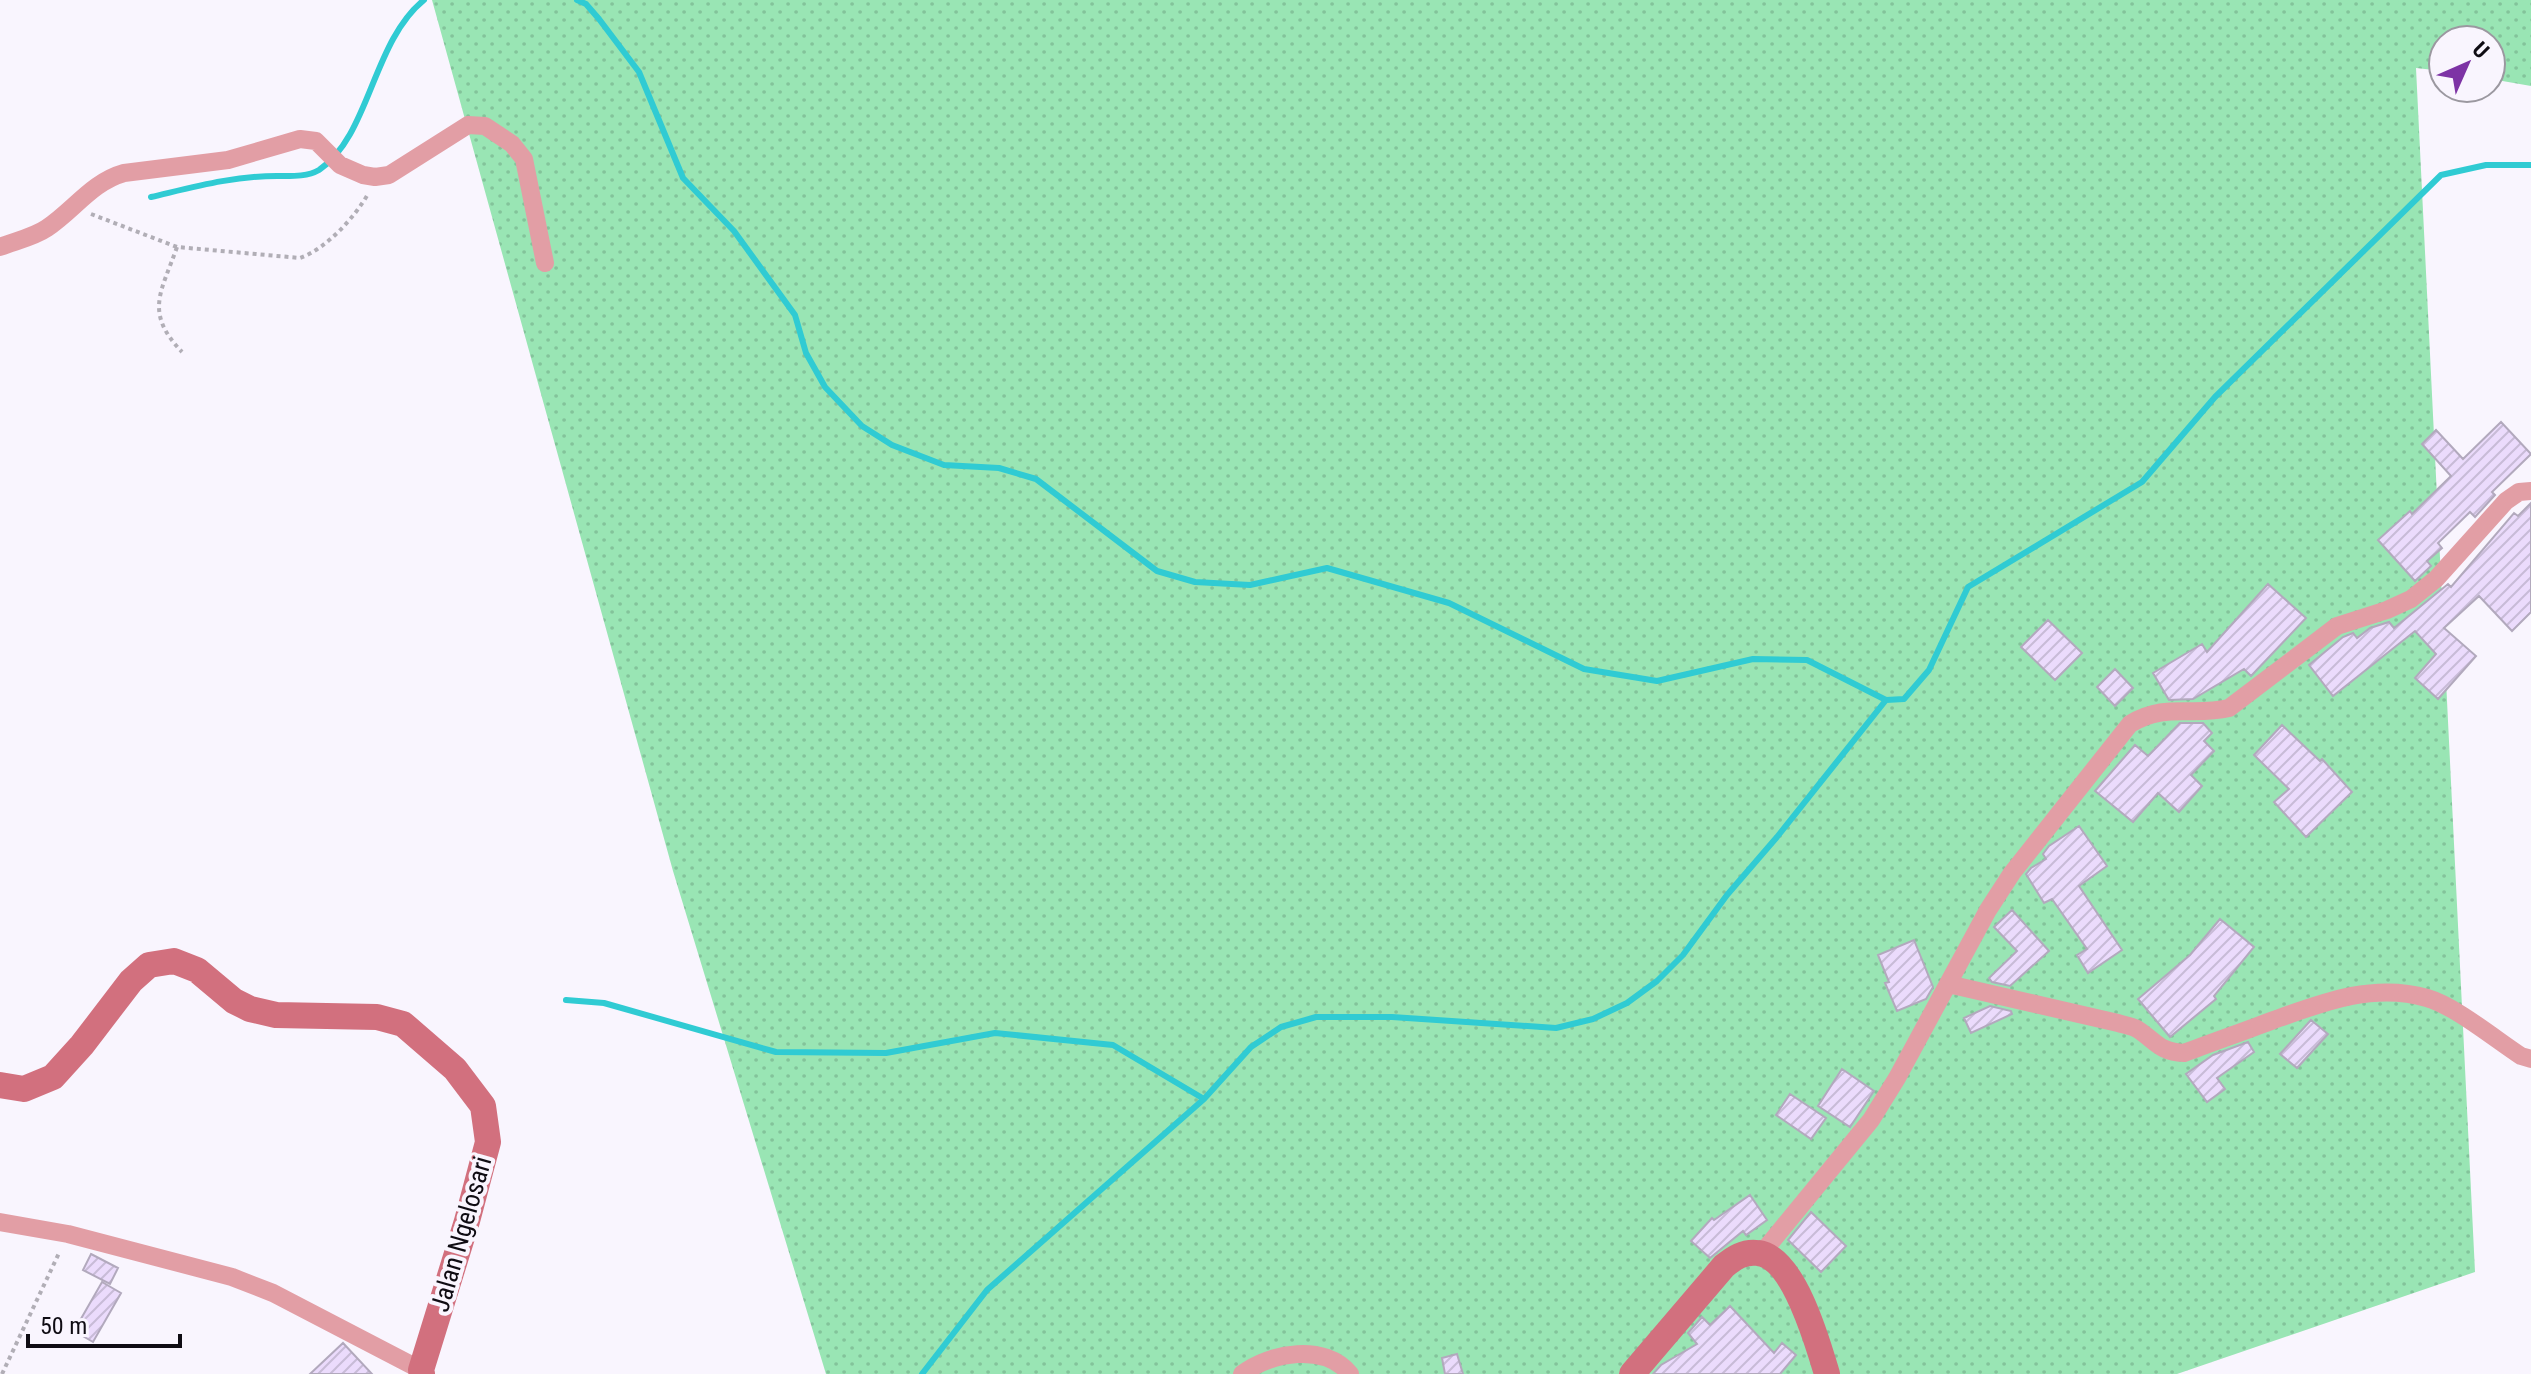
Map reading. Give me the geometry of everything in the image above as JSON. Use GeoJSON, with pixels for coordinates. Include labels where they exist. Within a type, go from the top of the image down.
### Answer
{"type":"FeatureCollection","features":[{"type":"Feature","properties":{"kind":"street"},"geometry":{"type":"LineString","coordinates":[[0,247],[45,230],[97,185],[124,173],[228,160],[300,139],[316,141],[340,165],[375,177],[389,175],[468,125],[485,126],[512,144],[524,159],[545,263]]}},
{"type":"Feature","properties":{"kind":"street"},"geometry":{"type":"LineString","coordinates":[[1762,1253],[1871,1120],[1988,910],[2012,873],[2130,724],[2145,715],[2163,710],[2213,712],[2229,708],[2337,626],[2411,599],[2436,579],[2506,501],[2519,492],[2531,491]]}},
{"type":"Feature","properties":{"kind":"street","name":"Jalan Ngelosari"},"geometry":{"type":"LineString","coordinates":[[0,1085],[24,1089],[53,1077],[131,981],[149,965],[174,961],[197,970],[234,1001],[250,1009],[276,1015],[377,1017],[403,1024],[455,1069],[483,1106],[488,1142],[422,1372]]}},
{"type":"Feature","properties":{"kind":"street"},"geometry":{"type":"LineString","coordinates":[[1948,984],[2135,1028],[2171,1053],[2184,1053],[2328,1000],[2378,992],[2407,994],[2429,998],[2449,1008],[2521,1056],[2531,1059]]}},
{"type":"Feature","properties":{"kind":"street"},"geometry":{"type":"LineString","coordinates":[[0,1222],[68,1234],[188,1264],[273,1293],[422,1372]]}},
{"type":"Feature","properties":{"kind":"street"},"geometry":{"type":"LineString","coordinates":[[1632,1374],[1724,1266],[1749,1252],[1762,1253],[1789,1278],[1801,1301],[1827,1374]]}},
{"type":"Feature","properties":{"kind":"street"},"geometry":{"type":"LineString","coordinates":[[1242,1374],[1275,1358],[1309,1353],[1329,1358],[1350,1374]]}},
{"type":"Feature","properties":{"kind":"path"},"geometry":{"type":"LineString","coordinates":[[73,208],[177,247],[300,258],[326,244],[367,198],[375,177]]}},
{"type":"Feature","properties":{"kind":"path"},"geometry":{"type":"LineString","coordinates":[[177,247],[158,301],[159,319],[166,336],[182,352]]}},
{"type":"Feature","properties":{"kind":"path"},"geometry":{"type":"LineString","coordinates":[[2,1374],[68,1234]]}},
{"type":"Feature","properties":{"kind":"green space"},"geometry":{"type":"Polygon","coordinates":[[[432,0],[2531,0],[2531,86],[2507,82],[2507,24],[2427,24],[2427,69],[2416,68],[2475,1272],[2177,1374],[826,1374],[673,871],[432,0]]]}},
{"type":"Feature","properties":{"kind":"building"},"geometry":{"type":"Polygon","coordinates":[[[2501,422],[2531,454],[2492,492],[2495,495],[2475,517],[2470,512],[2438,543],[2442,548],[2427,561],[2431,566],[2415,581],[2378,540],[2410,511],[2412,514],[2451,476],[2422,444],[2436,430],[2463,459],[2501,422]]]}},
{"type":"Feature","properties":{"kind":"building"},"geometry":{"type":"Polygon","coordinates":[[[2531,503],[2531,612],[2512,631],[2479,596],[2444,628],[2476,656],[2438,699],[2415,678],[2436,654],[2415,631],[2333,696],[2309,665],[2343,637],[2353,633],[2357,638],[2370,628],[2389,622],[2394,628],[2448,584],[2451,587],[2514,513],[2518,516],[2531,503]]]}},
{"type":"Feature","properties":{"kind":"building"},"geometry":{"type":"Polygon","coordinates":[[[2268,584],[2306,618],[2251,676],[2244,669],[2193,699],[2169,700],[2153,673],[2202,644],[2207,652],[2268,584]]]}},
{"type":"Feature","properties":{"kind":"building"},"geometry":{"type":"Polygon","coordinates":[[[2048,620],[2082,653],[2055,680],[2021,647],[2048,620]]]}},
{"type":"Feature","properties":{"kind":"building"},"geometry":{"type":"Polygon","coordinates":[[[2115,669],[2133,688],[2115,706],[2097,687],[2115,669]]]}},
{"type":"Feature","properties":{"kind":"building"},"geometry":{"type":"Polygon","coordinates":[[[2180,723],[2203,723],[2212,733],[2204,741],[2214,751],[2191,775],[2202,786],[2179,812],[2158,793],[2133,822],[2095,791],[2135,745],[2148,756],[2180,723]]]}},
{"type":"Feature","properties":{"kind":"building"},"geometry":{"type":"Polygon","coordinates":[[[2282,725],[2320,761],[2322,759],[2352,792],[2306,837],[2274,802],[2289,789],[2254,755],[2282,725]]]}},
{"type":"Feature","properties":{"kind":"building"},"geometry":{"type":"Polygon","coordinates":[[[2079,826],[2107,866],[2079,886],[2122,950],[2088,973],[2077,955],[2087,949],[2052,899],[2044,903],[2026,874],[2046,859],[2043,854],[2049,846],[2079,826]]]}},
{"type":"Feature","properties":{"kind":"building"},"geometry":{"type":"Polygon","coordinates":[[[2012,910],[2049,951],[2010,986],[1992,982],[1989,978],[2017,951],[1994,927],[2012,910]]]}},
{"type":"Feature","properties":{"kind":"building"},"geometry":{"type":"Polygon","coordinates":[[[2220,919],[2254,947],[2214,996],[2216,999],[2170,1037],[2138,999],[2190,955],[2220,919]]]}},
{"type":"Feature","properties":{"kind":"building"},"geometry":{"type":"Polygon","coordinates":[[[1914,940],[1933,987],[1926,999],[1897,1011],[1878,955],[1914,940]]]}},
{"type":"Feature","properties":{"kind":"building"},"geometry":{"type":"Polygon","coordinates":[[[1990,1006],[2011,1011],[2012,1014],[1971,1033],[1964,1018],[1990,1006]]]}},
{"type":"Feature","properties":{"kind":"building"},"geometry":{"type":"Polygon","coordinates":[[[2311,1020],[2328,1034],[2297,1068],[2280,1054],[2311,1020]]]}},
{"type":"Feature","properties":{"kind":"building"},"geometry":{"type":"Polygon","coordinates":[[[2248,1042],[2254,1052],[2217,1078],[2225,1089],[2207,1102],[2186,1074],[2213,1055],[2248,1042]]]}},
{"type":"Feature","properties":{"kind":"building"},"geometry":{"type":"Polygon","coordinates":[[[1842,1069],[1874,1091],[1850,1127],[1818,1106],[1842,1069]]]}},
{"type":"Feature","properties":{"kind":"building"},"geometry":{"type":"Polygon","coordinates":[[[1790,1094],[1826,1118],[1811,1139],[1776,1115],[1790,1094]]]}},
{"type":"Feature","properties":{"kind":"building"},"geometry":{"type":"Polygon","coordinates":[[[1750,1195],[1767,1220],[1746,1235],[1743,1231],[1710,1258],[1691,1241],[1712,1218],[1714,1220],[1750,1195]]]}},
{"type":"Feature","properties":{"kind":"building"},"geometry":{"type":"Polygon","coordinates":[[[1811,1212],[1846,1246],[1821,1272],[1788,1240],[1811,1212]]]}},
{"type":"Feature","properties":{"kind":"building"},"geometry":{"type":"Polygon","coordinates":[[[91,1254],[118,1268],[110,1284],[83,1270],[91,1254]]]}},
{"type":"Feature","properties":{"kind":"building"},"geometry":{"type":"Polygon","coordinates":[[[102,1282],[121,1293],[93,1342],[74,1331],[102,1282]]]}},
{"type":"Feature","properties":{"kind":"building"},"geometry":{"type":"Polygon","coordinates":[[[1730,1306],[1774,1353],[1782,1343],[1796,1355],[1780,1374],[1653,1374],[1661,1365],[1697,1344],[1688,1333],[1702,1317],[1710,1325],[1730,1306]]]}},
{"type":"Feature","properties":{"kind":"building"},"geometry":{"type":"Polygon","coordinates":[[[343,1343],[372,1374],[310,1374],[343,1343]]]}},
{"type":"Feature","properties":{"kind":"building"},"geometry":{"type":"Polygon","coordinates":[[[1457,1354],[1463,1374],[1445,1374],[1442,1358],[1457,1354]]]}},
{"type":"Feature","properties":{"kind":"waterway"},"geometry":{"type":"LineString","coordinates":[[151,197],[229,180],[299,176],[319,170],[336,155],[350,135],[393,40],[407,18],[424,0]]}},
{"type":"Feature","properties":{"kind":"waterway"},"geometry":{"type":"LineString","coordinates":[[577,0],[586,4],[599,19],[639,72],[683,178],[734,231],[795,315],[806,353],[825,387],[862,426],[892,445],[944,465],[999,468],[1036,479],[1157,571],[1195,582],[1250,585],[1327,568],[1449,603],[1584,669],[1657,681],[1753,659],[1807,660],[1886,700],[1904,699],[1929,670],[1968,587],[2142,482],[2215,397],[2441,175],[2486,165],[2531,165]]}},
{"type":"Feature","properties":{"kind":"waterway"},"geometry":{"type":"LineString","coordinates":[[922,1374],[987,1290],[1204,1099],[1251,1047],[1281,1027],[1316,1017],[1392,1017],[1556,1028],[1593,1019],[1627,1003],[1657,981],[1683,955],[1727,895],[1886,700]]}},
{"type":"Feature","properties":{"kind":"waterway"},"geometry":{"type":"LineString","coordinates":[[566,1000],[604,1003],[776,1052],[886,1053],[995,1033],[1113,1045],[1204,1099]]}}]}
